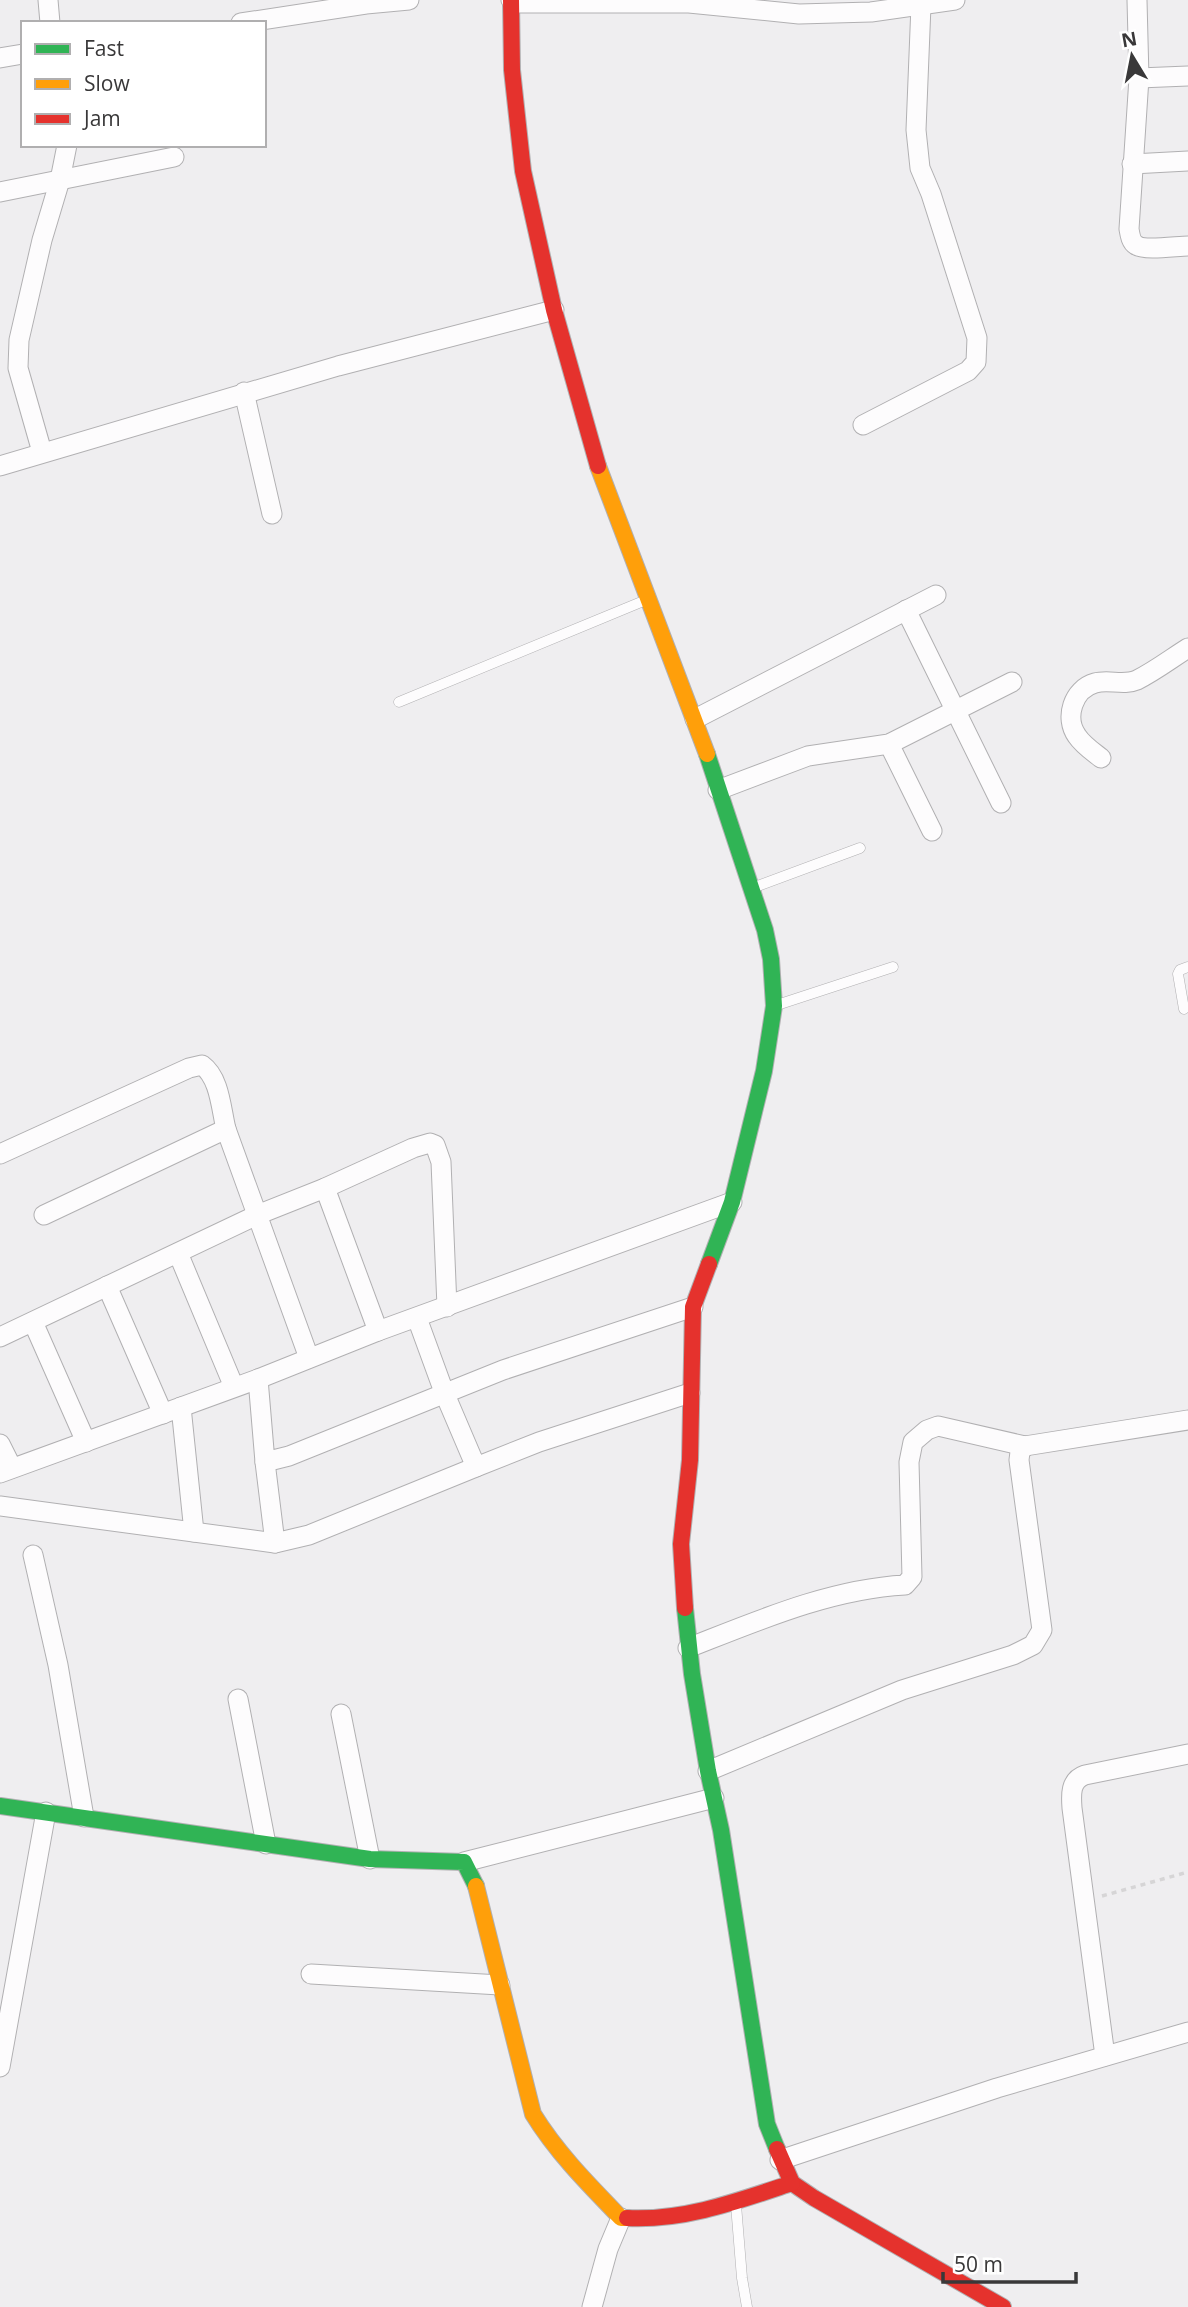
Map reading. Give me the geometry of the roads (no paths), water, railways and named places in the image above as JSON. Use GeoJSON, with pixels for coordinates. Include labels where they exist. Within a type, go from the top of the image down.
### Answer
{"type":"FeatureCollection","features":[{"type":"Feature","properties":{"kind":"street"},"geometry":{"type":"LineString","coordinates":[[48,0],[50,21]]}},
{"type":"Feature","properties":{"kind":"street"},"geometry":{"type":"LineString","coordinates":[[255,21],[409,0]]}},
{"type":"Feature","properties":{"kind":"street"},"geometry":{"type":"LineString","coordinates":[[956,0],[871,12],[799,14],[689,3],[513,1],[512,70],[523,171],[554,310],[594,456],[695,719],[765,930],[771,959],[774,1006],[764,1071],[732,1202],[693,1307],[690,1460],[681,1544],[688,1648],[708,1771],[721,1830],[767,2124],[780,2161],[792,2183],[1003,2307]]}},
{"type":"Feature","properties":{"kind":"street"},"geometry":{"type":"LineString","coordinates":[[1137,0],[1139,78],[1132,164],[1129,229],[1131,239],[1136,245],[1144,247],[1188,246]]}},
{"type":"Feature","properties":{"kind":"street"},"geometry":{"type":"LineString","coordinates":[[863,425],[968,371],[976,362],[977,338],[931,194],[920,168],[916,130],[921,5]]}},
{"type":"Feature","properties":{"kind":"street"},"geometry":{"type":"LineString","coordinates":[[0,58],[21,54]]}},
{"type":"Feature","properties":{"kind":"street"},"geometry":{"type":"LineString","coordinates":[[1139,78],[1188,76]]}},
{"type":"Feature","properties":{"kind":"street"},"geometry":{"type":"LineString","coordinates":[[42,452],[18,368],[19,340],[67,147]]}},
{"type":"Feature","properties":{"kind":"street"},"geometry":{"type":"LineString","coordinates":[[0,192],[174,158]]}},
{"type":"Feature","properties":{"kind":"street"},"geometry":{"type":"LineString","coordinates":[[1132,164],[1188,161]]}},
{"type":"Feature","properties":{"kind":"street"},"geometry":{"type":"LineString","coordinates":[[0,466],[244,392],[554,310]]}},
{"type":"Feature","properties":{"kind":"street"},"geometry":{"type":"LineString","coordinates":[[244,392],[272,514]]}},
{"type":"Feature","properties":{"kind":"street"},"geometry":{"type":"LineString","coordinates":[[695,719],[936,595]]}},
{"type":"Feature","properties":{"kind":"street"},"geometry":{"type":"LineString","coordinates":[[906,611],[1001,803]]}},
{"type":"Feature","properties":{"kind":"street"},"geometry":{"type":"LineString","coordinates":[[1101,758],[1075,734],[1071,719],[1072,704],[1081,690],[1098,682],[1121,684],[1139,679],[1188,648]]}},
{"type":"Feature","properties":{"kind":"street"},"geometry":{"type":"LineString","coordinates":[[718,790],[808,756],[889,744],[1012,682]]}},
{"type":"Feature","properties":{"kind":"street"},"geometry":{"type":"LineString","coordinates":[[889,744],[932,831]]}},
{"type":"Feature","properties":{"kind":"street"},"geometry":{"type":"LineString","coordinates":[[0,1154],[189,1068],[202,1065],[215,1083],[226,1129],[309,1357]]}},
{"type":"Feature","properties":{"kind":"street"},"geometry":{"type":"LineString","coordinates":[[44,1215],[226,1129]]}},
{"type":"Feature","properties":{"kind":"street"},"geometry":{"type":"LineString","coordinates":[[0,1337],[257,1215],[430,1143],[435,1145],[441,1162],[447,1307]]}},
{"type":"Feature","properties":{"kind":"street"},"geometry":{"type":"LineString","coordinates":[[325,1188],[378,1331]]}},
{"type":"Feature","properties":{"kind":"street"},"geometry":{"type":"LineString","coordinates":[[0,1444],[6,1471],[732,1202]]}},
{"type":"Feature","properties":{"kind":"street"},"geometry":{"type":"LineString","coordinates":[[178,1253],[234,1387]]}},
{"type":"Feature","properties":{"kind":"street"},"geometry":{"type":"LineString","coordinates":[[107,1286],[172,1411],[194,1532]]}},
{"type":"Feature","properties":{"kind":"street"},"geometry":{"type":"LineString","coordinates":[[265,1462],[289,1456],[503,1370],[693,1307]]}},
{"type":"Feature","properties":{"kind":"street"},"geometry":{"type":"LineString","coordinates":[[416,1318],[444,1392],[477,1467]]}},
{"type":"Feature","properties":{"kind":"street"},"geometry":{"type":"LineString","coordinates":[[33,1322],[86,1442]]}},
{"type":"Feature","properties":{"kind":"street"},"geometry":{"type":"LineString","coordinates":[[258,1379],[275,1543]]}},
{"type":"Feature","properties":{"kind":"street"},"geometry":{"type":"LineString","coordinates":[[0,1507],[275,1543],[309,1535],[539,1442],[690,1393]]}},
{"type":"Feature","properties":{"kind":"street"},"geometry":{"type":"LineString","coordinates":[[688,1648],[740,1627],[841,1594],[905,1585],[912,1577],[913,1559],[909,1462],[913,1442],[928,1430],[939,1426],[1025,1446],[1188,1420]]}},
{"type":"Feature","properties":{"kind":"street"},"geometry":{"type":"LineString","coordinates":[[708,1771],[902,1690],[1013,1655],[1033,1645],[1042,1630],[1019,1460],[1020,1452],[1025,1446]]}},
{"type":"Feature","properties":{"kind":"street"},"geometry":{"type":"LineString","coordinates":[[33,1555],[58,1665],[84,1817]]}},
{"type":"Feature","properties":{"kind":"street"},"geometry":{"type":"LineString","coordinates":[[238,1699],[267,1844]]}},
{"type":"Feature","properties":{"kind":"street"},"geometry":{"type":"LineString","coordinates":[[341,1714],[370,1859]]}},
{"type":"Feature","properties":{"kind":"street"},"geometry":{"type":"LineString","coordinates":[[1105,2056],[1071,1796],[1075,1782],[1084,1775],[1188,1754]]}},
{"type":"Feature","properties":{"kind":"street"},"geometry":{"type":"LineString","coordinates":[[0,1806],[370,1859],[464,1862],[714,1798]]}},
{"type":"Feature","properties":{"kind":"street"},"geometry":{"type":"LineString","coordinates":[[0,2067],[46,1812]]}},
{"type":"Feature","properties":{"kind":"street"},"geometry":{"type":"LineString","coordinates":[[464,1862],[480,1896],[533,2114],[546,2138],[571,2162],[599,2197],[621,2218],[659,2219],[736,2201],[792,2183]]}},
{"type":"Feature","properties":{"kind":"street"},"geometry":{"type":"LineString","coordinates":[[311,1974],[500,1985]]}},
{"type":"Feature","properties":{"kind":"street"},"geometry":{"type":"LineString","coordinates":[[780,2161],[997,2088],[1188,2032]]}},
{"type":"Feature","properties":{"kind":"street"},"geometry":{"type":"LineString","coordinates":[[592,2307],[608,2249],[621,2218]]}},
{"type":"Feature","properties":{"kind":"lane"},"geometry":{"type":"LineString","coordinates":[[399,702],[650,598]]}},
{"type":"Feature","properties":{"kind":"lane"},"geometry":{"type":"LineString","coordinates":[[751,888],[860,848]]}},
{"type":"Feature","properties":{"kind":"lane"},"geometry":{"type":"LineString","coordinates":[[774,1006],[893,967]]}},
{"type":"Feature","properties":{"kind":"lane"},"geometry":{"type":"LineString","coordinates":[[1184,1009],[1178,974],[1180,970],[1188,967]]}},
{"type":"Feature","properties":{"kind":"lane"},"geometry":{"type":"LineString","coordinates":[[736,2201],[747,2307]]}}]}
